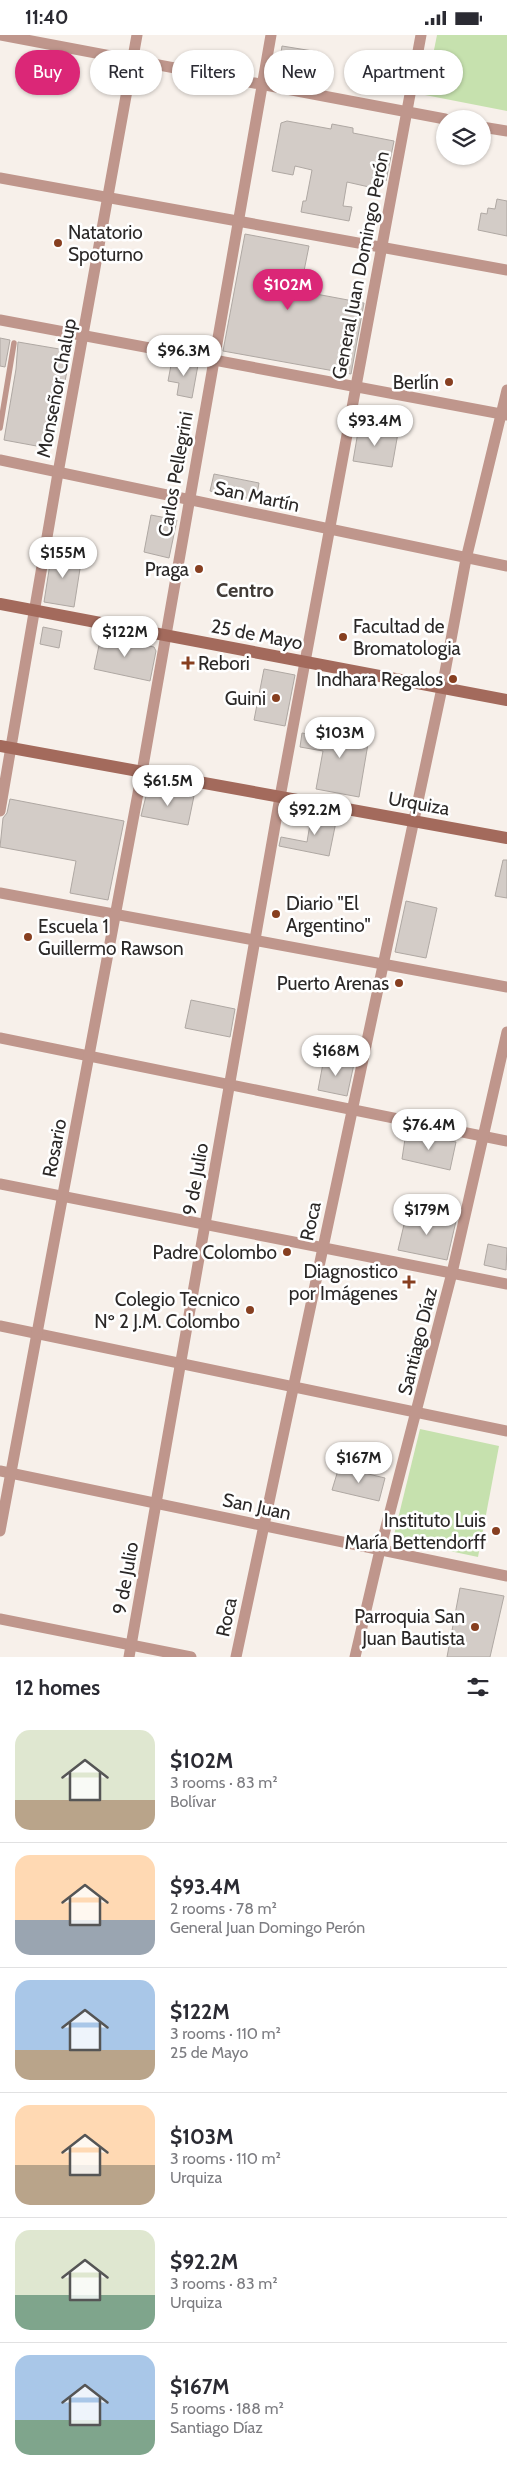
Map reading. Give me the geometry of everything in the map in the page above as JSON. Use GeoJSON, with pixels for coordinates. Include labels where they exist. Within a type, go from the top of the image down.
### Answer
{"type":"FeatureCollection","features":[{"type":"Feature","properties":{"kind":"street"},"geometry":{"type":"LineString","coordinates":[[0,35],[90,52]]}},
{"type":"Feature","properties":{"kind":"street","name":"Monseñor Chalup"},"geometry":{"type":"LineString","coordinates":[[135,50],[138,35]]}},
{"type":"Feature","properties":{"kind":"street","name":"Carlos Pellegrini"},"geometry":{"type":"LineString","coordinates":[[142,772],[188,500],[271,35]]}},
{"type":"Feature","properties":{"kind":"street","name":"General Juan Domingo Perón"},"geometry":{"type":"LineString","coordinates":[[280,797],[421,35]]}},
{"type":"Feature","properties":{"kind":"street"},"geometry":{"type":"LineString","coordinates":[[162,66],[436,117]]}},
{"type":"Feature","properties":{"kind":"street","name":"Monseñor Chalup"},"geometry":{"type":"LineString","coordinates":[[0,811],[6,747],[36,611],[58,473],[127,95]]}},
{"type":"Feature","properties":{"kind":"street"},"geometry":{"type":"LineString","coordinates":[[491,128],[507,131]]}},
{"type":"Feature","properties":{"kind":"street"},"geometry":{"type":"LineString","coordinates":[[0,178],[507,270]]}},
{"type":"Feature","properties":{"kind":"street"},"geometry":{"type":"LineString","coordinates":[[0,320],[504,415]]}},
{"type":"Feature","properties":{"kind":"street","name":"Roca"},"geometry":{"type":"LineString","coordinates":[[236,1657],[442,688],[466,559],[504,415],[507,390]]}},
{"type":"Feature","properties":{"kind":"street","name":"San Martín"},"geometry":{"type":"LineString","coordinates":[[0,460],[507,567]]}},
{"type":"Feature","properties":{"kind":"street","name":"25 de Mayo"},"geometry":{"type":"LineString","coordinates":[[0,604],[507,700]]}},
{"type":"Feature","properties":{"kind":"street","name":"Urquiza"},"geometry":{"type":"LineString","coordinates":[[6,747],[507,838]]}},
{"type":"Feature","properties":{"kind":"street","name":"Rosario"},"geometry":{"type":"LineString","coordinates":[[0,1531],[5,1472],[37,1334],[142,772]]}},
{"type":"Feature","properties":{"kind":"street","name":"9 de Julio"},"geometry":{"type":"LineString","coordinates":[[129,1657],[280,797]]}},
{"type":"Feature","properties":{"kind":"street"},"geometry":{"type":"LineString","coordinates":[[0,893],[507,987]]}},
{"type":"Feature","properties":{"kind":"street","name":"Santiago Díaz"},"geometry":{"type":"LineString","coordinates":[[355,1657],[380,1549],[452,1273],[485,1136],[507,1032]]}},
{"type":"Feature","properties":{"kind":"street"},"geometry":{"type":"LineString","coordinates":[[0,1037],[507,1141]]}},
{"type":"Feature","properties":{"kind":"street"},"geometry":{"type":"LineString","coordinates":[[0,1184],[507,1284]]}},
{"type":"Feature","properties":{"kind":"street"},"geometry":{"type":"LineString","coordinates":[[0,1327],[507,1431]]}},
{"type":"Feature","properties":{"kind":"street","name":"San Juan"},"geometry":{"type":"LineString","coordinates":[[5,1472],[507,1576]]}},
{"type":"Feature","properties":{"kind":"street"},"geometry":{"type":"LineString","coordinates":[[0,1619],[191,1657]]}},
{"type":"Feature","properties":{"kind":"lane"},"geometry":{"type":"LineString","coordinates":[[0,428],[14,343]]}},
{"type":"Feature","properties":{"kind":"green space"},"geometry":{"type":"Polygon","coordinates":[[[437,35],[507,35],[507,111],[425,95],[463,95],[463,50],[434,50],[437,35]]]}},
{"type":"Feature","properties":{"kind":"green space"},"geometry":{"type":"Polygon","coordinates":[[[420,1429],[499,1446],[478,1557],[393,1539],[420,1429]]]}},
{"type":"Feature","properties":{"kind":"building"},"geometry":{"type":"Polygon","coordinates":[[[282,46],[307,50],[281,50],[282,46]]]}},
{"type":"Feature","properties":{"kind":"building"},"geometry":{"type":"Polygon","coordinates":[[[287,121],[331,129],[332,124],[353,128],[353,133],[394,141],[386,181],[380,180],[378,189],[347,182],[343,206],[352,207],[349,221],[301,212],[303,201],[306,201],[312,170],[295,166],[293,175],[272,171],[281,123],[287,121]]]}},
{"type":"Feature","properties":{"kind":"building"},"geometry":{"type":"Polygon","coordinates":[[[497,199],[507,201],[507,236],[478,230],[481,213],[487,214],[488,208],[495,209],[497,199]]]}},
{"type":"Feature","properties":{"kind":"building"},"geometry":{"type":"Polygon","coordinates":[[[245,234],[309,246],[300,291],[364,303],[351,374],[223,351],[245,234]]]}},
{"type":"Feature","properties":{"kind":"building"},"geometry":{"type":"Polygon","coordinates":[[[0,338],[10,340],[5,367],[0,366],[0,338]]]}},
{"type":"Feature","properties":{"kind":"building"},"geometry":{"type":"Polygon","coordinates":[[[18,342],[71,351],[65,381],[54,379],[42,447],[4,440],[16,369],[18,342]]]}},
{"type":"Feature","properties":{"kind":"building"},"geometry":{"type":"Polygon","coordinates":[[[172,360],[198,365],[192,398],[177,395],[179,383],[168,381],[172,360]]]}},
{"type":"Feature","properties":{"kind":"building"},"geometry":{"type":"Polygon","coordinates":[[[359,426],[398,433],[392,467],[353,461],[359,426]]]}},
{"type":"Feature","properties":{"kind":"building"},"geometry":{"type":"Polygon","coordinates":[[[214,474],[259,483],[256,500],[210,491],[214,474]]]}},
{"type":"Feature","properties":{"kind":"building"},"geometry":{"type":"Polygon","coordinates":[[[151,515],[177,520],[169,558],[144,552],[151,515]]]}},
{"type":"Feature","properties":{"kind":"building"},"geometry":{"type":"Polygon","coordinates":[[[52,551],[82,556],[74,607],[44,602],[52,551]]]}},
{"type":"Feature","properties":{"kind":"building"},"geometry":{"type":"Polygon","coordinates":[[[43,627],[62,631],[59,648],[40,644],[43,627]]]}},
{"type":"Feature","properties":{"kind":"building"},"geometry":{"type":"Polygon","coordinates":[[[101,636],[154,647],[156,651],[150,681],[94,669],[101,636]]]}},
{"type":"Feature","properties":{"kind":"building","name":"Guini"},"geometry":{"type":"Polygon","coordinates":[[[264,669],[295,675],[285,726],[254,720],[264,669]]]}},
{"type":"Feature","properties":{"kind":"building"},"geometry":{"type":"Polygon","coordinates":[[[328,725],[370,732],[359,797],[316,789],[323,751],[300,747],[302,733],[325,737],[328,725]]]}},
{"type":"Feature","properties":{"kind":"building"},"geometry":{"type":"Polygon","coordinates":[[[158,789],[194,796],[188,825],[141,816],[146,796],[158,789]]]}},
{"type":"Feature","properties":{"kind":"building"},"geometry":{"type":"Polygon","coordinates":[[[10,799],[124,821],[108,900],[70,893],[76,861],[0,847],[3,818],[7,813],[10,799]]]}},
{"type":"Feature","properties":{"kind":"building"},"geometry":{"type":"Polygon","coordinates":[[[312,812],[337,817],[329,856],[279,846],[281,837],[307,842],[312,812]]]}},
{"type":"Feature","properties":{"kind":"building"},"geometry":{"type":"Polygon","coordinates":[[[503,860],[507,860],[507,898],[495,896],[503,860]]]}},
{"type":"Feature","properties":{"kind":"building"},"geometry":{"type":"Polygon","coordinates":[[[406,901],[437,908],[426,958],[395,952],[406,901]]]}},
{"type":"Feature","properties":{"kind":"building"},"geometry":{"type":"Polygon","coordinates":[[[191,1000],[235,1009],[230,1037],[185,1028],[191,1000]]]}},
{"type":"Feature","properties":{"kind":"building"},"geometry":{"type":"Polygon","coordinates":[[[324,1058],[354,1064],[347,1096],[318,1090],[324,1058]]]}},
{"type":"Feature","properties":{"kind":"building"},"geometry":{"type":"Polygon","coordinates":[[[406,1132],[456,1142],[450,1170],[402,1159],[406,1132]]]}},
{"type":"Feature","properties":{"kind":"building"},"geometry":{"type":"Polygon","coordinates":[[[407,1212],[456,1221],[447,1260],[398,1250],[407,1212]]]}},
{"type":"Feature","properties":{"kind":"building"},"geometry":{"type":"Polygon","coordinates":[[[488,1244],[507,1248],[506,1270],[484,1265],[488,1244]]]}},
{"type":"Feature","properties":{"kind":"building"},"geometry":{"type":"Polygon","coordinates":[[[339,1467],[385,1478],[379,1501],[332,1490],[339,1467]]]}},
{"type":"Feature","properties":{"kind":"building","name":"Parroquia San Juan Bautista"},"geometry":{"type":"Polygon","coordinates":[[[460,1588],[504,1596],[490,1657],[447,1657],[460,1588]]]}},
{"type":"Feature","properties":{"kind":"place","name":"Natatorio Spoturno"},"geometry":{"type":"Point","coordinates":[58,243]}},
{"type":"Feature","properties":{"kind":"place","name":"Berlín"},"geometry":{"type":"Point","coordinates":[449,382]}},
{"type":"Feature","properties":{"kind":"place","name":"Praga"},"geometry":{"type":"Point","coordinates":[199,569]}},
{"type":"Feature","properties":{"kind":"place","name":"Facultad de Bromatologia"},"geometry":{"type":"Point","coordinates":[343,637]}},
{"type":"Feature","properties":{"kind":"place","name":"Rebori"},"geometry":{"type":"Point","coordinates":[188,663]}},
{"type":"Feature","properties":{"kind":"place","name":"Indhara Regalos"},"geometry":{"type":"Point","coordinates":[453,679]}},
{"type":"Feature","properties":{"kind":"place","name":"Guini"},"geometry":{"type":"Point","coordinates":[276,698]}},
{"type":"Feature","properties":{"kind":"place","name":"Diario \"El Argentino\""},"geometry":{"type":"Point","coordinates":[276,914]}},
{"type":"Feature","properties":{"kind":"place","name":"Escuela 1 Guillermo Rawson"},"geometry":{"type":"Point","coordinates":[28,937]}},
{"type":"Feature","properties":{"kind":"place","name":"Puerto Arenas"},"geometry":{"type":"Point","coordinates":[399,983]}},
{"type":"Feature","properties":{"kind":"place","name":"Padre Colombo"},"geometry":{"type":"Point","coordinates":[287,1252]}},
{"type":"Feature","properties":{"kind":"place","name":"Diagnostico por Imágenes"},"geometry":{"type":"Point","coordinates":[409,1282]}},
{"type":"Feature","properties":{"kind":"place","name":"Colegio Tecnico Nº 2 J.M. Colombo"},"geometry":{"type":"Point","coordinates":[250,1310]}},
{"type":"Feature","properties":{"kind":"place","name":"Instituto Luis María Bettendorff"},"geometry":{"type":"Point","coordinates":[496,1531]}},
{"type":"Feature","properties":{"kind":"place","name":"Parroquia San Juan Bautista"},"geometry":{"type":"Point","coordinates":[475,1627]}},
{"type":"Feature","properties":{"kind":"district","name":"Centro"},"geometry":{"type":"Point","coordinates":[245,590]}}]}
